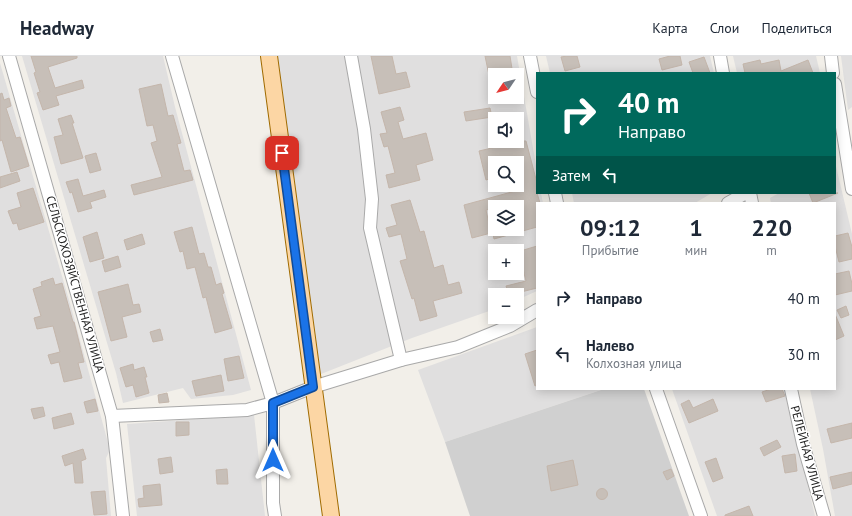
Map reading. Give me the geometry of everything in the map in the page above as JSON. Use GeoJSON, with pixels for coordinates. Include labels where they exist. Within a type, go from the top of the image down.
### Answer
{"type":"FeatureCollection","features":[{"type":"Feature","properties":{"kind":"main road"},"geometry":{"type":"LineString","coordinates":[[269,56],[331,516]]}},
{"type":"Feature","properties":{"kind":"street","name":"СЕЛЬСКОХОЗЯЙСТВЕННАЯ УЛИЦА"},"geometry":{"type":"LineString","coordinates":[[9,56],[112,416],[123,516]]}},
{"type":"Feature","properties":{"kind":"street"},"geometry":{"type":"LineString","coordinates":[[172,56],[273,403],[273,503],[275,516]]}},
{"type":"Feature","properties":{"kind":"street"},"geometry":{"type":"LineString","coordinates":[[351,56],[364,129],[371,191],[370,228],[401,360]]}},
{"type":"Feature","properties":{"kind":"street"},"geometry":{"type":"LineString","coordinates":[[530,56],[536,87]]}},
{"type":"Feature","properties":{"kind":"street"},"geometry":{"type":"LineString","coordinates":[[720,56],[723,72]]}},
{"type":"Feature","properties":{"kind":"street"},"geometry":{"type":"LineString","coordinates":[[830,56],[833,72]]}},
{"type":"Feature","properties":{"kind":"street"},"geometry":{"type":"LineString","coordinates":[[836,90],[852,189]]}},
{"type":"Feature","properties":{"kind":"street"},"geometry":{"type":"LineString","coordinates":[[730,202],[744,194]]}},
{"type":"Feature","properties":{"kind":"street"},"geometry":{"type":"LineString","coordinates":[[112,416],[247,410],[273,403],[313,387],[401,360],[458,347],[510,326],[536,311]]}},
{"type":"Feature","properties":{"kind":"street"},"geometry":{"type":"LineString","coordinates":[[656,390],[702,516]]}},
{"type":"Feature","properties":{"kind":"street","name":"РЕЛЕЙНАЯ УЛИЦА"},"geometry":{"type":"LineString","coordinates":[[791,390],[803,444],[824,516]]}},
{"type":"Feature","properties":{"kind":"shaded area"},"geometry":{"type":"Polygon","coordinates":[[[22,56],[163,56],[175,107],[251,390],[233,395],[191,399],[183,388],[123,403],[116,373],[22,56]]]}},
{"type":"Feature","properties":{"kind":"shaded area"},"geometry":{"type":"Polygon","coordinates":[[[273,56],[517,56],[519,68],[488,68],[488,104],[524,104],[524,96],[536,165],[536,194],[541,194],[543,202],[536,202],[536,291],[524,297],[524,288],[488,288],[488,311],[412,338],[316,376],[273,56]]]}},
{"type":"Feature","properties":{"kind":"shaded area"},"geometry":{"type":"Polygon","coordinates":[[[546,56],[710,56],[714,72],[550,72],[546,56]]]}},
{"type":"Feature","properties":{"kind":"shaded area"},"geometry":{"type":"Polygon","coordinates":[[[733,56],[816,56],[820,72],[737,72],[733,56]]]}},
{"type":"Feature","properties":{"kind":"shaded area"},"geometry":{"type":"Polygon","coordinates":[[[841,56],[852,56],[852,107],[848,110],[841,56]]]}},
{"type":"Feature","properties":{"kind":"shaded area"},"geometry":{"type":"Polygon","coordinates":[[[0,63],[71,307],[110,450],[106,458],[111,516],[0,516],[0,63]]]}},
{"type":"Feature","properties":{"kind":"shaded area"},"geometry":{"type":"Polygon","coordinates":[[[836,166],[852,234],[852,516],[835,516],[810,390],[836,390],[836,202],[771,202],[770,198],[777,194],[836,194],[836,166]]]}},
{"type":"Feature","properties":{"kind":"shaded area"},"geometry":{"type":"Polygon","coordinates":[[[572,194],[710,194],[697,202],[574,202],[572,194]]]}},
{"type":"Feature","properties":{"kind":"shaded area"},"geometry":{"type":"Polygon","coordinates":[[[536,327],[536,390],[601,390],[445,442],[418,370],[536,327]]]}},
{"type":"Feature","properties":{"kind":"shaded area"},"geometry":{"type":"Polygon","coordinates":[[[601,390],[644,390],[689,516],[470,516],[445,442],[601,390]]]}},
{"type":"Feature","properties":{"kind":"shaded area"},"geometry":{"type":"Polygon","coordinates":[[[672,390],[785,390],[815,516],[717,516],[672,390]]]}},
{"type":"Feature","properties":{"kind":"shaded area"},"geometry":{"type":"Polygon","coordinates":[[[254,415],[265,516],[137,516],[127,424],[254,415]]]}},
{"type":"Feature","properties":{"kind":"building"},"geometry":{"type":"Polygon","coordinates":[[[31,56],[77,56],[77,58],[48,67],[55,88],[82,80],[84,88],[56,96],[59,105],[43,110],[37,93],[40,92],[34,73],[36,72],[31,56]]]}},
{"type":"Feature","properties":{"kind":"building"},"geometry":{"type":"Polygon","coordinates":[[[371,56],[392,56],[396,74],[406,72],[410,87],[379,94],[371,56]]]}},
{"type":"Feature","properties":{"kind":"building"},"geometry":{"type":"Polygon","coordinates":[[[485,56],[510,56],[512,68],[488,68],[488,70],[485,56]]]}},
{"type":"Feature","properties":{"kind":"building"},"geometry":{"type":"Polygon","coordinates":[[[577,56],[580,67],[565,71],[561,57],[577,56]]]}},
{"type":"Feature","properties":{"kind":"building"},"geometry":{"type":"Polygon","coordinates":[[[670,56],[680,56],[682,65],[662,70],[659,59],[670,56]]]}},
{"type":"Feature","properties":{"kind":"building"},"geometry":{"type":"Polygon","coordinates":[[[704,57],[710,72],[693,72],[689,62],[704,57]]]}},
{"type":"Feature","properties":{"kind":"building"},"geometry":{"type":"Polygon","coordinates":[[[760,60],[761,64],[779,60],[781,71],[808,60],[813,72],[745,72],[743,64],[760,60]]]}},
{"type":"Feature","properties":{"kind":"building"},"geometry":{"type":"Polygon","coordinates":[[[161,84],[168,116],[173,115],[181,143],[177,144],[184,171],[190,170],[193,180],[134,195],[131,185],[162,177],[151,143],[157,141],[153,125],[147,126],[139,89],[161,84]]]}},
{"type":"Feature","properties":{"kind":"building"},"geometry":{"type":"Polygon","coordinates":[[[2,93],[4,100],[9,98],[11,106],[6,108],[16,138],[20,137],[29,166],[11,172],[2,140],[0,141],[0,94],[2,93]]]}},
{"type":"Feature","properties":{"kind":"building"},"geometry":{"type":"Polygon","coordinates":[[[400,107],[404,120],[398,122],[403,139],[426,133],[433,160],[416,165],[420,180],[389,188],[386,175],[395,173],[388,146],[384,147],[380,134],[387,133],[381,112],[400,107]]]}},
{"type":"Feature","properties":{"kind":"building"},"geometry":{"type":"Polygon","coordinates":[[[490,108],[491,112],[488,112],[488,118],[466,121],[464,112],[490,108]]]}},
{"type":"Feature","properties":{"kind":"building"},"geometry":{"type":"Polygon","coordinates":[[[71,115],[83,158],[61,164],[54,137],[63,135],[58,119],[71,115]]]}},
{"type":"Feature","properties":{"kind":"building"},"geometry":{"type":"Polygon","coordinates":[[[524,141],[526,141],[536,179],[536,194],[540,202],[536,202],[536,227],[524,231],[524,200],[488,200],[488,209],[486,210],[488,219],[488,234],[472,238],[464,205],[512,192],[524,192],[524,156],[488,156],[488,179],[486,180],[479,151],[492,148],[524,148],[524,141]]]}},
{"type":"Feature","properties":{"kind":"building"},"geometry":{"type":"Polygon","coordinates":[[[96,153],[101,170],[90,173],[85,156],[96,153]]]}},
{"type":"Feature","properties":{"kind":"building"},"geometry":{"type":"Polygon","coordinates":[[[17,172],[20,181],[0,188],[0,177],[17,172]]]}},
{"type":"Feature","properties":{"kind":"building"},"geometry":{"type":"Polygon","coordinates":[[[78,179],[83,196],[104,190],[106,197],[90,202],[92,208],[78,212],[72,192],[70,193],[66,182],[78,179]]]}},
{"type":"Feature","properties":{"kind":"building"},"geometry":{"type":"Polygon","coordinates":[[[33,188],[44,222],[19,230],[17,223],[13,224],[8,211],[21,207],[17,193],[33,188]]]}},
{"type":"Feature","properties":{"kind":"building"},"geometry":{"type":"Polygon","coordinates":[[[809,194],[836,194],[816,202],[813,202],[809,194]]]}},
{"type":"Feature","properties":{"kind":"building"},"geometry":{"type":"Polygon","coordinates":[[[410,200],[420,232],[424,231],[434,268],[443,265],[448,285],[459,282],[462,293],[433,301],[437,316],[420,321],[414,298],[412,299],[400,261],[407,259],[401,234],[389,237],[386,228],[397,225],[391,205],[410,200]]]}},
{"type":"Feature","properties":{"kind":"building"},"geometry":{"type":"Polygon","coordinates":[[[192,227],[199,254],[204,253],[208,267],[211,267],[216,285],[221,283],[224,293],[222,294],[232,328],[215,333],[206,297],[203,298],[195,267],[187,269],[183,251],[180,252],[174,232],[192,227]]]}},
{"type":"Feature","properties":{"kind":"building"},"geometry":{"type":"Polygon","coordinates":[[[97,232],[104,258],[90,262],[83,237],[97,232]]]}},
{"type":"Feature","properties":{"kind":"building"},"geometry":{"type":"Polygon","coordinates":[[[848,233],[852,247],[852,259],[839,262],[836,250],[836,236],[848,233]]]}},
{"type":"Feature","properties":{"kind":"building"},"geometry":{"type":"Polygon","coordinates":[[[142,234],[145,244],[127,250],[124,240],[142,234]]]}},
{"type":"Feature","properties":{"kind":"building"},"geometry":{"type":"Polygon","coordinates":[[[493,236],[505,236],[494,239],[493,236]]]}},
{"type":"Feature","properties":{"kind":"building"},"geometry":{"type":"Polygon","coordinates":[[[536,246],[536,288],[524,291],[524,288],[507,288],[506,286],[526,281],[524,273],[524,250],[536,246]]]}},
{"type":"Feature","properties":{"kind":"building"},"geometry":{"type":"Polygon","coordinates":[[[118,256],[121,267],[105,272],[102,261],[118,256]]]}},
{"type":"Feature","properties":{"kind":"building"},"geometry":{"type":"Polygon","coordinates":[[[849,271],[852,291],[836,295],[836,274],[849,271]]]}},
{"type":"Feature","properties":{"kind":"building"},"geometry":{"type":"Polygon","coordinates":[[[53,278],[55,285],[62,283],[84,362],[78,363],[82,378],[64,382],[59,362],[51,364],[48,355],[60,352],[53,326],[37,329],[34,318],[41,316],[33,289],[42,286],[41,282],[53,278]]]}},
{"type":"Feature","properties":{"kind":"building"},"geometry":{"type":"Polygon","coordinates":[[[128,284],[133,305],[139,304],[141,312],[122,317],[127,337],[111,341],[98,292],[128,284]]]}},
{"type":"Feature","properties":{"kind":"building"},"geometry":{"type":"Polygon","coordinates":[[[846,306],[849,315],[841,318],[837,310],[846,306]]]}},
{"type":"Feature","properties":{"kind":"building"},"geometry":{"type":"Polygon","coordinates":[[[836,316],[844,336],[836,340],[836,316]]]}},
{"type":"Feature","properties":{"kind":"building"},"geometry":{"type":"Polygon","coordinates":[[[160,329],[163,340],[153,342],[150,332],[160,329]]]}},
{"type":"Feature","properties":{"kind":"building"},"geometry":{"type":"Polygon","coordinates":[[[536,350],[535,386],[525,354],[536,350]]]}},
{"type":"Feature","properties":{"kind":"building"},"geometry":{"type":"Polygon","coordinates":[[[239,356],[244,378],[228,381],[224,359],[239,356]]]}},
{"type":"Feature","properties":{"kind":"building"},"geometry":{"type":"Polygon","coordinates":[[[133,364],[134,370],[144,367],[149,393],[136,397],[133,385],[126,387],[120,368],[133,364]]]}},
{"type":"Feature","properties":{"kind":"building"},"geometry":{"type":"Polygon","coordinates":[[[221,375],[224,391],[196,396],[192,381],[221,375]]]}},
{"type":"Feature","properties":{"kind":"building"},"geometry":{"type":"Polygon","coordinates":[[[768,390],[782,390],[785,396],[766,402],[762,392],[768,390]]]}},
{"type":"Feature","properties":{"kind":"building"},"geometry":{"type":"Polygon","coordinates":[[[167,393],[169,402],[159,403],[158,395],[167,393]]]}},
{"type":"Feature","properties":{"kind":"building"},"geometry":{"type":"Polygon","coordinates":[[[95,399],[98,411],[87,413],[84,402],[95,399]]]}},
{"type":"Feature","properties":{"kind":"building"},"geometry":{"type":"Polygon","coordinates":[[[713,399],[718,411],[689,423],[681,404],[689,400],[693,408],[713,399]]]}},
{"type":"Feature","properties":{"kind":"building"},"geometry":{"type":"Polygon","coordinates":[[[43,407],[45,416],[34,419],[31,409],[43,407]]]}},
{"type":"Feature","properties":{"kind":"building"},"geometry":{"type":"Polygon","coordinates":[[[71,413],[74,424],[54,429],[52,418],[71,413]]]}},
{"type":"Feature","properties":{"kind":"building"},"geometry":{"type":"Polygon","coordinates":[[[176,422],[189,422],[189,435],[176,436],[176,422]]]}},
{"type":"Feature","properties":{"kind":"building"},"geometry":{"type":"Polygon","coordinates":[[[852,423],[852,438],[831,443],[827,429],[852,423]]]}},
{"type":"Feature","properties":{"kind":"building"},"geometry":{"type":"Polygon","coordinates":[[[777,440],[781,447],[764,456],[760,448],[777,440]]]}},
{"type":"Feature","properties":{"kind":"building"},"geometry":{"type":"Polygon","coordinates":[[[83,449],[86,459],[81,461],[83,483],[75,483],[73,463],[65,466],[62,456],[83,449]]]}},
{"type":"Feature","properties":{"kind":"building"},"geometry":{"type":"Polygon","coordinates":[[[795,454],[797,471],[785,473],[782,456],[795,454]]]}},
{"type":"Feature","properties":{"kind":"building"},"geometry":{"type":"Polygon","coordinates":[[[171,457],[173,472],[160,474],[158,459],[171,457]]]}},
{"type":"Feature","properties":{"kind":"building"},"geometry":{"type":"Polygon","coordinates":[[[716,458],[723,478],[713,482],[705,462],[716,458]]]}},
{"type":"Feature","properties":{"kind":"building"},"geometry":{"type":"Polygon","coordinates":[[[573,460],[578,485],[551,491],[547,466],[573,460]]]}},
{"type":"Feature","properties":{"kind":"building"},"geometry":{"type":"Polygon","coordinates":[[[227,469],[228,484],[217,484],[216,470],[227,469]]]}},
{"type":"Feature","properties":{"kind":"building"},"geometry":{"type":"Polygon","coordinates":[[[671,469],[674,476],[667,480],[663,472],[671,469]]]}},
{"type":"Feature","properties":{"kind":"building"},"geometry":{"type":"Polygon","coordinates":[[[852,472],[852,484],[833,489],[830,477],[852,472]]]}},
{"type":"Feature","properties":{"kind":"building"},"geometry":{"type":"Polygon","coordinates":[[[160,484],[162,505],[139,507],[138,499],[144,498],[143,486],[160,484]]]}},
{"type":"Feature","properties":{"kind":"building"},"geometry":{"type":"Polygon","coordinates":[[[600,489],[604,489],[606,490],[606,498],[600,499],[597,496],[597,492],[600,489]]]}},
{"type":"Feature","properties":{"kind":"building"},"geometry":{"type":"Polygon","coordinates":[[[105,491],[107,514],[94,515],[91,492],[105,491]]]}},
{"type":"Feature","properties":{"kind":"building"},"geometry":{"type":"Polygon","coordinates":[[[749,506],[753,516],[725,516],[725,515],[749,506]]]}},
{"type":"Feature","properties":{"kind":"route"},"geometry":{"type":"LineString","coordinates":[[273,460],[273,403],[313,387],[282,153]]}}]}
